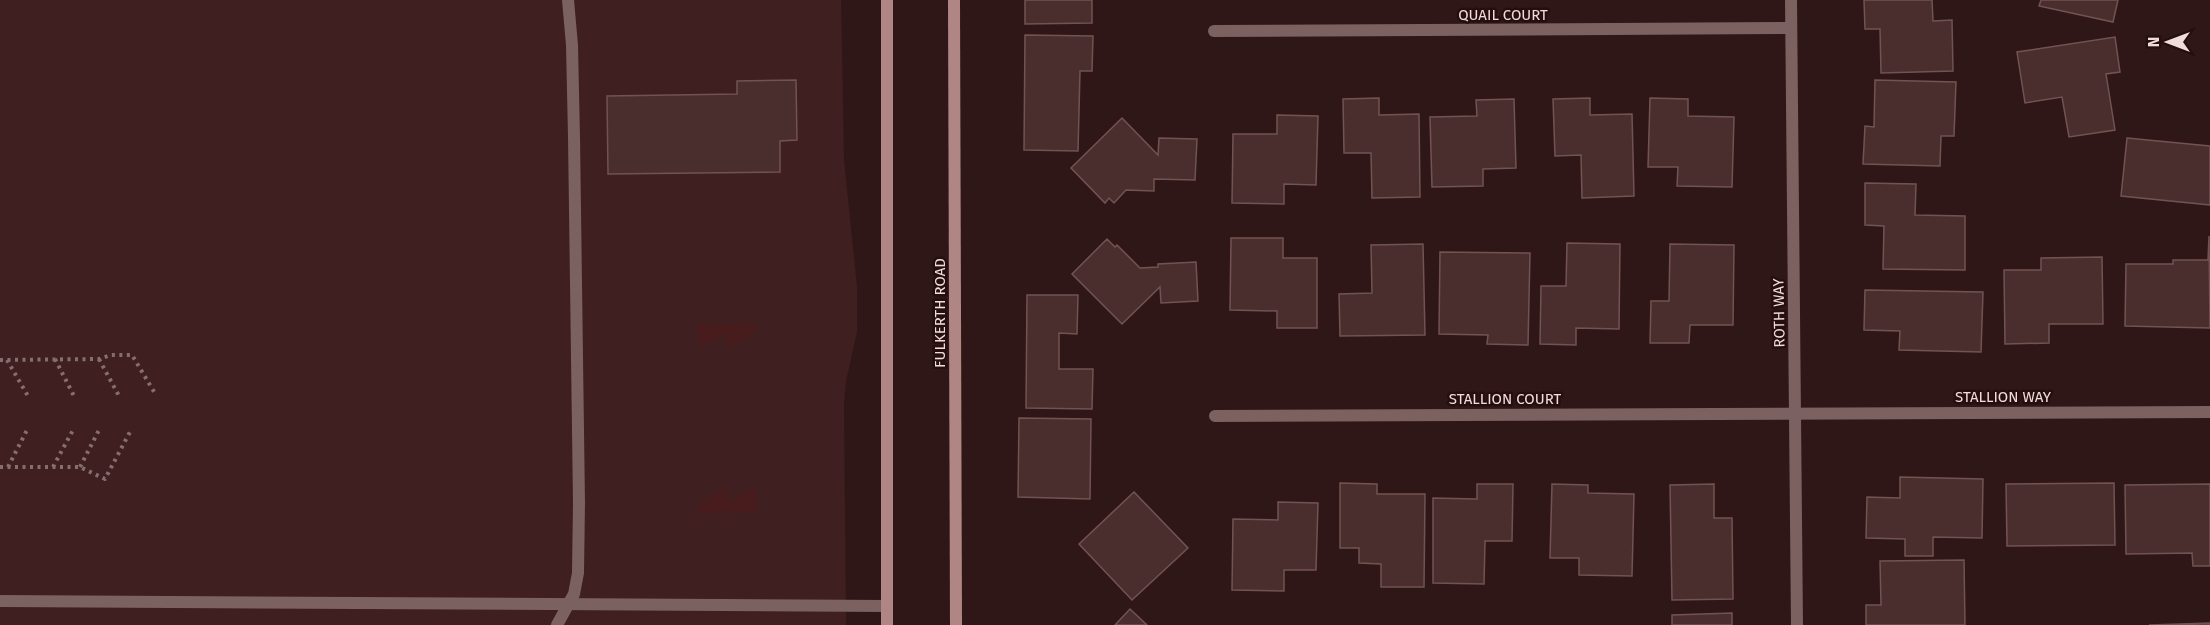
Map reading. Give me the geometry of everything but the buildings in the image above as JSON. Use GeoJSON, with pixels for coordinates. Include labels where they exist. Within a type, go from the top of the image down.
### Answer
{"type":"FeatureCollection","features":[{"type":"Feature","properties":{"kind":"street"},"geometry":{"type":"LineString","coordinates":[[557,625],[569,604],[577,584],[578,573],[573,56],[568,0]]}},
{"type":"Feature","properties":{"kind":"street"},"geometry":{"type":"LineString","coordinates":[[887,0],[887,625]]}},
{"type":"Feature","properties":{"kind":"street","name":"FULKERTH ROAD"},"geometry":{"type":"LineString","coordinates":[[954,0],[956,625]]}},
{"type":"Feature","properties":{"kind":"street","name":"ROTH WAY"},"geometry":{"type":"LineString","coordinates":[[1791,0],[1797,625]]}},
{"type":"Feature","properties":{"kind":"street","name":"QUAIL COURT"},"geometry":{"type":"LineString","coordinates":[[1214,31],[1791,28]]}},
{"type":"Feature","properties":{"kind":"street","name":"STALLION WAY"},"geometry":{"type":"LineString","coordinates":[[1795,412],[2210,412]]}},
{"type":"Feature","properties":{"kind":"street","name":"STALLION COURT"},"geometry":{"type":"LineString","coordinates":[[1215,416],[1795,412]]}},
{"type":"Feature","properties":{"kind":"street"},"geometry":{"type":"LineString","coordinates":[[0,601],[887,606]]}},
{"type":"Feature","properties":{"kind":"path"},"geometry":{"type":"LineString","coordinates":[[0,360],[99,359],[111,355],[132,355],[156,395]]}},
{"type":"Feature","properties":{"kind":"path"},"geometry":{"type":"LineString","coordinates":[[55,359],[74,396]]}},
{"type":"Feature","properties":{"kind":"path"},"geometry":{"type":"LineString","coordinates":[[99,359],[119,396]]}},
{"type":"Feature","properties":{"kind":"path"},"geometry":{"type":"LineString","coordinates":[[6,360],[28,396]]}},
{"type":"Feature","properties":{"kind":"path"},"geometry":{"type":"LineString","coordinates":[[8,467],[27,430]]}},
{"type":"Feature","properties":{"kind":"path"},"geometry":{"type":"LineString","coordinates":[[53,467],[73,430]]}},
{"type":"Feature","properties":{"kind":"path"},"geometry":{"type":"LineString","coordinates":[[80,467],[99,430]]}},
{"type":"Feature","properties":{"kind":"path"},"geometry":{"type":"LineString","coordinates":[[0,467],[80,467],[105,479],[131,430]]}},
{"type":"Feature","properties":{"kind":"shaded area"},"geometry":{"type":"Polygon","coordinates":[[[0,0],[841,0],[844,160],[857,287],[857,332],[846,381],[844,404],[846,625],[0,625],[0,0]]]}},
{"type":"Feature","properties":{"kind":"shaded area"},"geometry":{"type":"Polygon","coordinates":[[[698,324],[756,324],[756,332],[727,349],[727,333],[698,348],[698,324]]]}},
{"type":"Feature","properties":{"kind":"shaded area"},"geometry":{"type":"Polygon","coordinates":[[[756,486],[756,512],[699,513],[699,503],[727,487],[727,503],[756,486]]]}}]}
